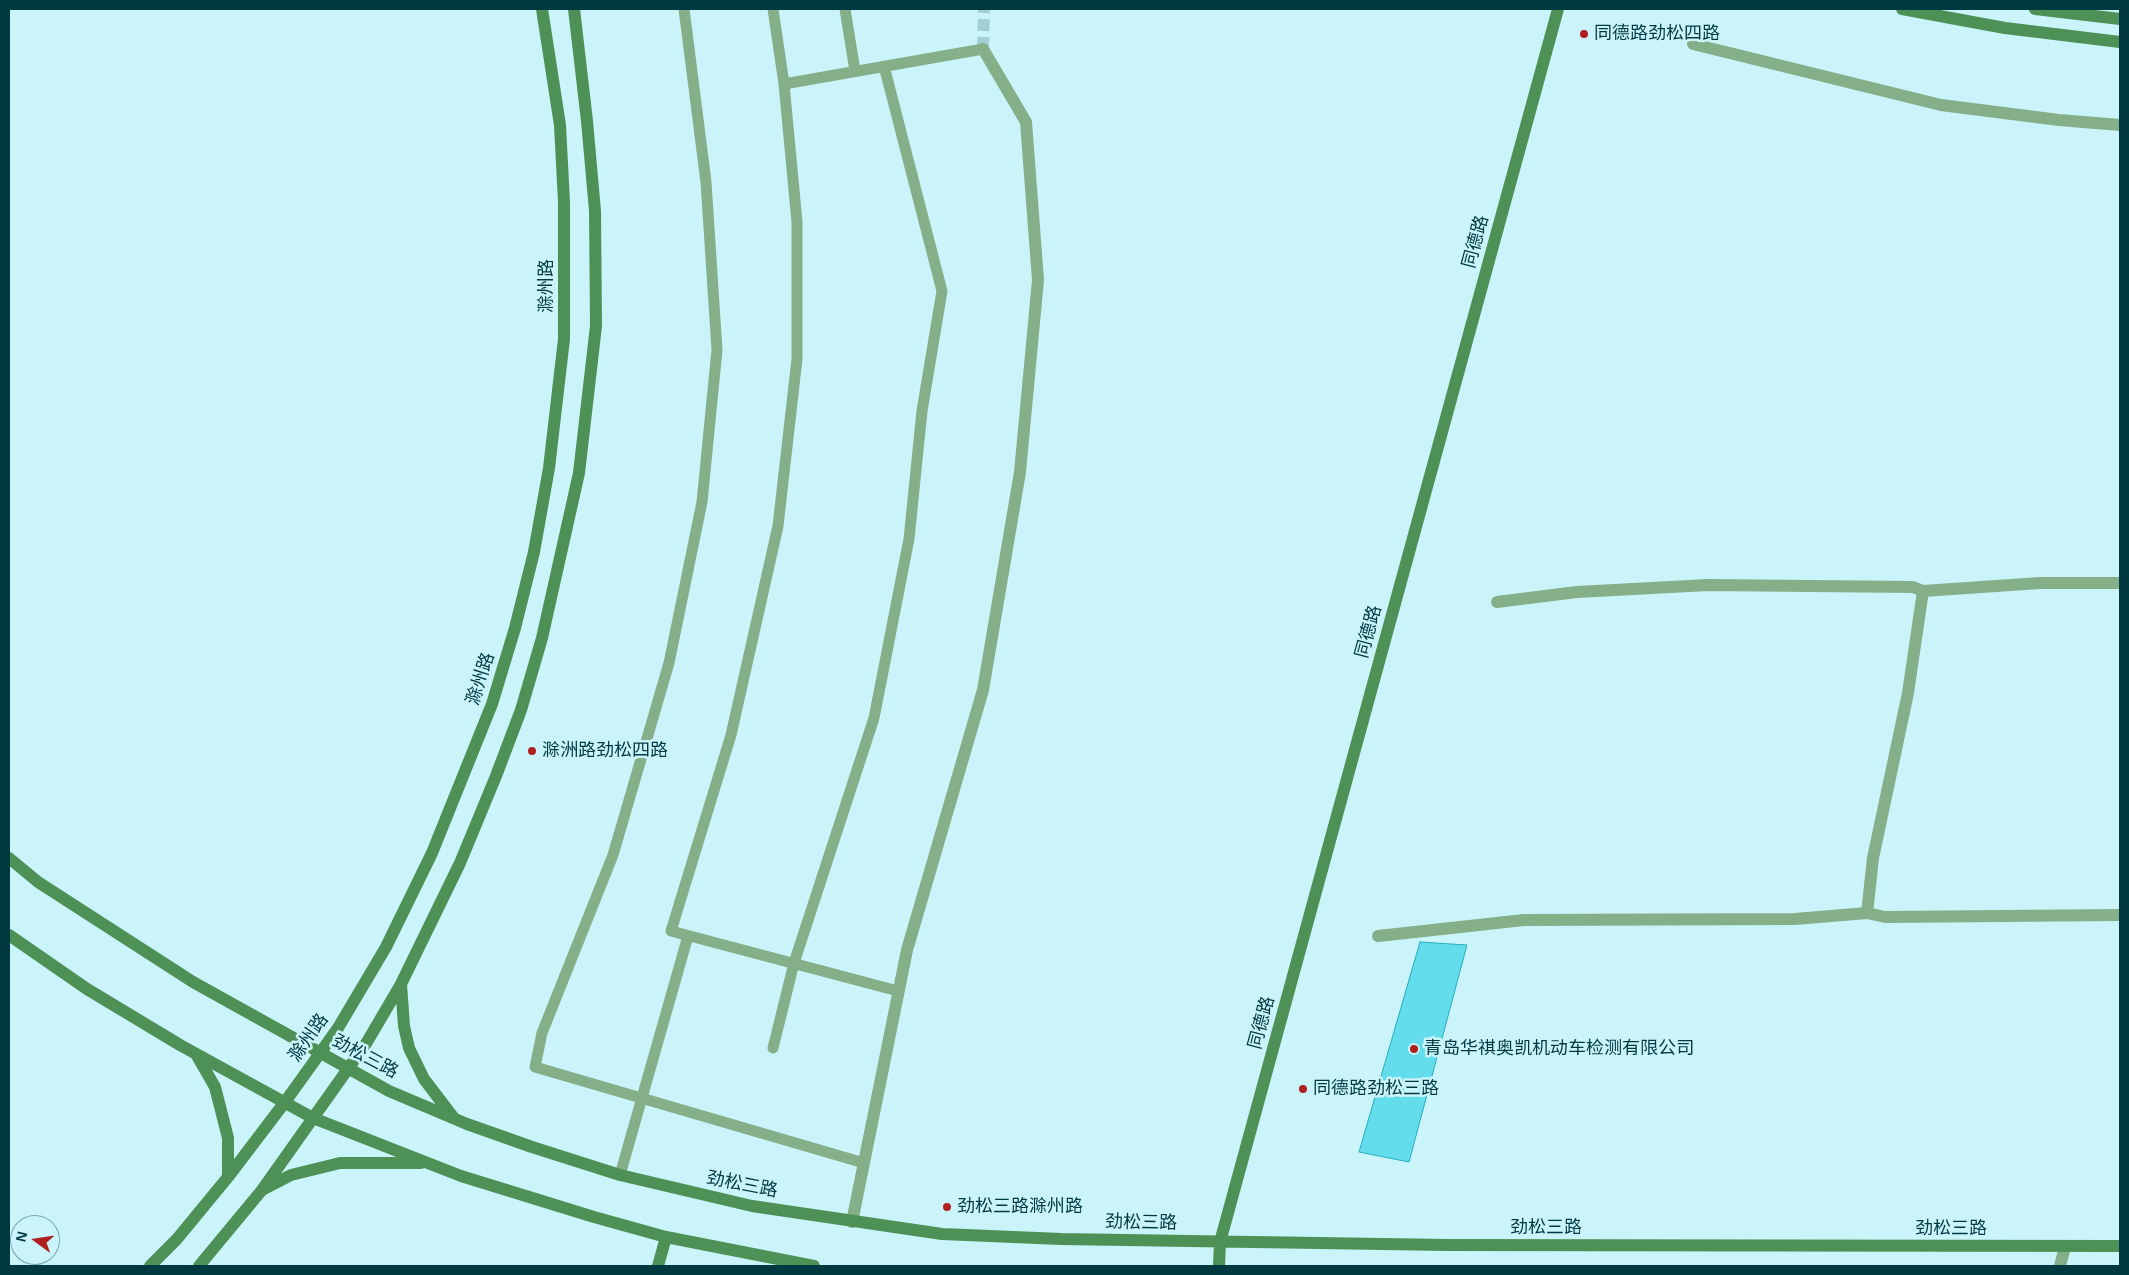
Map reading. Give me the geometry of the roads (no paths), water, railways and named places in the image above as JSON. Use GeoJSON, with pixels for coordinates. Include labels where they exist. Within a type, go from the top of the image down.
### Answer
{"type":"FeatureCollection","features":[{"type":"Feature","properties":{"kind":"main road","name":"滁州路"},"geometry":{"type":"LineString","coordinates":[[150,1266],[176,1239],[228,1177],[286,1102],[338,1028],[386,947],[432,853],[492,704],[515,628],[534,552],[549,468],[564,339],[564,202],[560,124],[542,9]]}},
{"type":"Feature","properties":{"kind":"main road"},"geometry":{"type":"LineString","coordinates":[[199,1266],[262,1190],[348,1070],[401,984],[460,863],[521,710],[542,638],[579,473],[596,326],[595,211],[574,9]]}},
{"type":"Feature","properties":{"kind":"main road","name":"同德路"},"geometry":{"type":"LineString","coordinates":[[1219,1266],[1220,1242],[1558,9]]}},
{"type":"Feature","properties":{"kind":"main road"},"geometry":{"type":"LineString","coordinates":[[1902,9],[2005,28],[2120,42]]}},
{"type":"Feature","properties":{"kind":"main road"},"geometry":{"type":"LineString","coordinates":[[2035,9],[2120,19]]}},
{"type":"Feature","properties":{"kind":"main road","name":"劲松三路"},"geometry":{"type":"LineString","coordinates":[[9,858],[38,882],[185,977],[348,1070],[389,1091],[455,1119],[532,1147],[620,1174],[752,1206],[942,1234],[1061,1239],[1220,1242],[2120,1246]]}},
{"type":"Feature","properties":{"kind":"main road"},"geometry":{"type":"LineString","coordinates":[[9,935],[87,989],[196,1054],[313,1118],[461,1176],[594,1217],[666,1237],[814,1266]]}},
{"type":"Feature","properties":{"kind":"main road"},"geometry":{"type":"LineString","coordinates":[[401,984],[404,1026],[409,1048],[424,1079],[455,1119]]}},
{"type":"Feature","properties":{"kind":"main road"},"geometry":{"type":"LineString","coordinates":[[196,1054],[215,1087],[228,1138],[228,1177]]}},
{"type":"Feature","properties":{"kind":"main road"},"geometry":{"type":"LineString","coordinates":[[262,1190],[291,1175],[340,1163],[429,1163]]}},
{"type":"Feature","properties":{"kind":"main road"},"geometry":{"type":"LineString","coordinates":[[658,1266],[666,1237]]}},
{"type":"Feature","properties":{"kind":"street"},"geometry":{"type":"LineString","coordinates":[[1693,44],[1941,104],[2060,120],[2120,125]]}},
{"type":"Feature","properties":{"kind":"street"},"geometry":{"type":"LineString","coordinates":[[852,1222],[907,950],[983,690],[1020,472],[1038,280],[1026,122],[983,49]]}},
{"type":"Feature","properties":{"kind":"street"},"geometry":{"type":"LineString","coordinates":[[1497,602],[1577,592],[1708,585],[1913,587],[1923,591],[2040,583],[2120,583]]}},
{"type":"Feature","properties":{"kind":"street"},"geometry":{"type":"LineString","coordinates":[[1867,913],[1873,858],[1908,693],[1923,591]]}},
{"type":"Feature","properties":{"kind":"street"},"geometry":{"type":"LineString","coordinates":[[1378,936],[1524,920],[1795,919],[1867,913],[1884,918],[2120,915]]}},
{"type":"Feature","properties":{"kind":"street"},"geometry":{"type":"LineString","coordinates":[[2060,1266],[2065,1246]]}},
{"type":"Feature","properties":{"kind":"lane"},"geometry":{"type":"LineString","coordinates":[[684,9],[706,182],[717,350],[702,502],[670,663],[613,855],[542,1032],[535,1067],[864,1162]]}},
{"type":"Feature","properties":{"kind":"lane"},"geometry":{"type":"LineString","coordinates":[[774,9],[784,84],[797,222],[797,359],[778,526],[731,735],[671,931],[898,991]]}},
{"type":"Feature","properties":{"kind":"lane"},"geometry":{"type":"LineString","coordinates":[[845,9],[855,71]]}},
{"type":"Feature","properties":{"kind":"lane"},"geometry":{"type":"LineString","coordinates":[[784,84],[983,49]]}},
{"type":"Feature","properties":{"kind":"lane"},"geometry":{"type":"LineString","coordinates":[[773,1048],[794,963],[874,718],[909,539],[922,411],[942,291],[884,66]]}},
{"type":"Feature","properties":{"kind":"lane"},"geometry":{"type":"LineString","coordinates":[[620,1174],[688,936]]}},
{"type":"Feature","properties":{"kind":"tunnel"},"geometry":{"type":"LineString","coordinates":[[983,49],[984,9]]}},
{"type":"Feature","properties":{"kind":"place","name":"同德路劲松四路"},"geometry":{"type":"Point","coordinates":[1584,34]}},
{"type":"Feature","properties":{"kind":"place","name":"滁洲路劲松四路"},"geometry":{"type":"Point","coordinates":[532,751]}},
{"type":"Feature","properties":{"kind":"place","name":"青岛华祺奥凯机动车检测有限公司"},"geometry":{"type":"Point","coordinates":[1414,1049]}},
{"type":"Feature","properties":{"kind":"place","name":"同德路劲松三路"},"geometry":{"type":"Point","coordinates":[1303,1089]}},
{"type":"Feature","properties":{"kind":"place","name":"劲松三路滁州路"},"geometry":{"type":"Point","coordinates":[947,1207]}}]}
